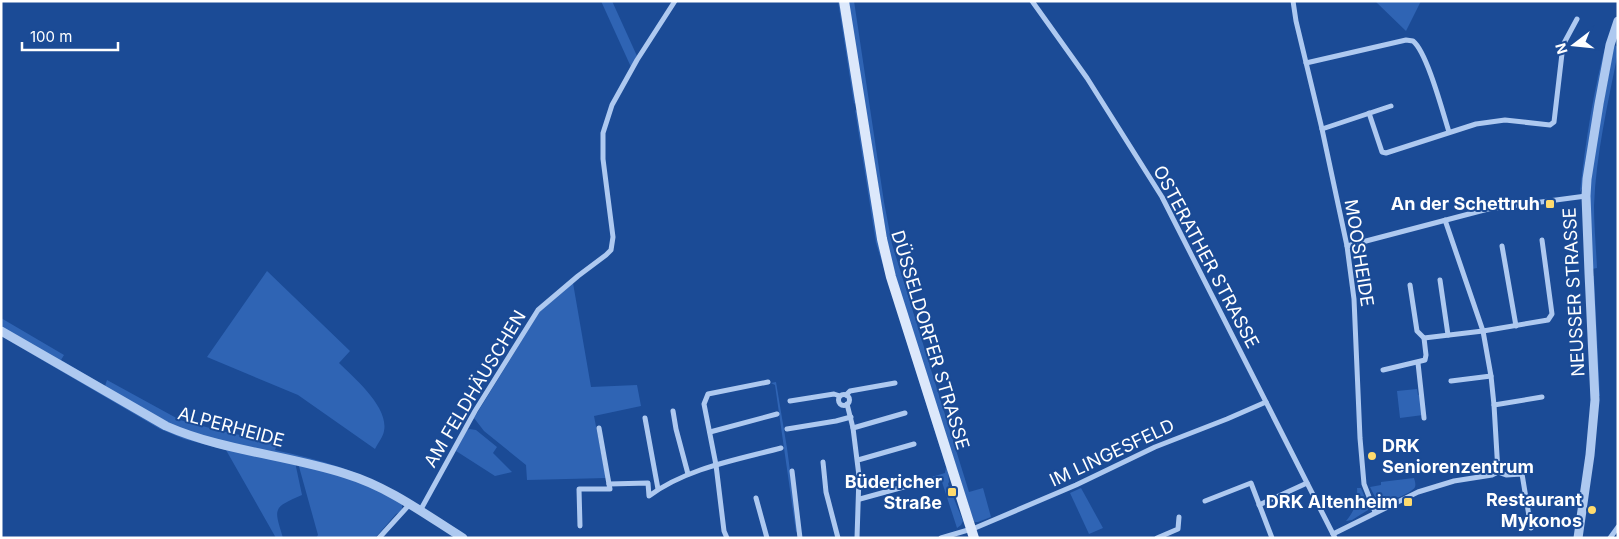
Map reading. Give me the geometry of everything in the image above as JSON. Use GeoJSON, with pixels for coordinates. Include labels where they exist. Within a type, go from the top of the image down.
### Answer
{"type":"FeatureCollection","features":[{"type":"Feature","properties":{"kind":"main road","name":"DÜSSELDORFER STRASSE"},"geometry":{"type":"LineString","coordinates":[[844,1],[882,239],[891,277],[972,534]]}},
{"type":"Feature","properties":{"kind":"street","name":"AM FELDHÄUSCHEN"},"geometry":{"type":"LineString","coordinates":[[419,511],[475,411],[538,310],[611,250],[613,237],[603,159],[603,132],[612,105],[637,60],[675,1]]}},
{"type":"Feature","properties":{"kind":"street","name":"OSTERATHER STRASSE"},"geometry":{"type":"LineString","coordinates":[[1032,1],[1087,78],[1154,183],[1334,536]]}},
{"type":"Feature","properties":{"kind":"street","name":"MOOSHEIDE"},"geometry":{"type":"LineString","coordinates":[[1294,1],[1296,21],[1347,246],[1354,299],[1360,438],[1364,484],[1375,512]]}},
{"type":"Feature","properties":{"kind":"street"},"geometry":{"type":"LineString","coordinates":[[1370,113],[1382,152],[1386,153],[1476,124],[1505,120],[1550,125],[1554,122],[1563,45],[1577,19]]}},
{"type":"Feature","properties":{"kind":"street","name":"NEUSSER STRASSE"},"geometry":{"type":"LineString","coordinates":[[1578,538],[1590,455],[1595,400],[1586,196],[1587,179],[1598,104],[1610,45],[1618,21]]}},
{"type":"Feature","properties":{"kind":"street"},"geometry":{"type":"LineString","coordinates":[[1306,63],[1410,40],[1416,43],[1424,60],[1437,91],[1449,132]]}},
{"type":"Feature","properties":{"kind":"street"},"geometry":{"type":"LineString","coordinates":[[1322,129],[1391,106]]}},
{"type":"Feature","properties":{"kind":"street"},"geometry":{"type":"LineString","coordinates":[[1347,246],[1488,208],[1586,196]]}},
{"type":"Feature","properties":{"kind":"street"},"geometry":{"type":"LineString","coordinates":[[1445,220],[1483,331],[1494,404],[1498,472]]}},
{"type":"Feature","properties":{"kind":"street"},"geometry":{"type":"LineString","coordinates":[[1424,338],[1483,331],[1548,320],[1552,314],[1542,240]]}},
{"type":"Feature","properties":{"kind":"street"},"geometry":{"type":"LineString","coordinates":[[1502,246],[1516,326]]}},
{"type":"Feature","properties":{"kind":"street"},"geometry":{"type":"LineString","coordinates":[[1440,280],[1448,335]]}},
{"type":"Feature","properties":{"kind":"street"},"geometry":{"type":"LineString","coordinates":[[1382,370],[1425,360],[1424,338],[1417,331],[1410,285]]}},
{"type":"Feature","properties":{"kind":"street","name":"ALPERHEIDE"},"geometry":{"type":"LineString","coordinates":[[1,331],[166,426],[184,434],[295,460],[371,483],[463,538]]}},
{"type":"Feature","properties":{"kind":"street"},"geometry":{"type":"LineString","coordinates":[[1418,363],[1424,418]]}},
{"type":"Feature","properties":{"kind":"street"},"geometry":{"type":"LineString","coordinates":[[1451,380],[1491,376]]}},
{"type":"Feature","properties":{"kind":"street"},"geometry":{"type":"LineString","coordinates":[[727,538],[724,532],[716,465],[704,404],[708,394],[768,382]]}},
{"type":"Feature","properties":{"kind":"street"},"geometry":{"type":"LineString","coordinates":[[790,401],[834,394],[846,395],[850,391],[895,383]]}},
{"type":"Feature","properties":{"kind":"street"},"geometry":{"type":"LineString","coordinates":[[846,395],[850,399],[847,404],[858,460],[860,499],[857,538]]}},
{"type":"Feature","properties":{"kind":"street"},"geometry":{"type":"LineString","coordinates":[[840,396],[838,399],[840,404],[843,406],[847,404]]}},
{"type":"Feature","properties":{"kind":"street"},"geometry":{"type":"LineString","coordinates":[[1494,404],[1542,397]]}},
{"type":"Feature","properties":{"kind":"street","name":"IM LINGESFELD"},"geometry":{"type":"LineString","coordinates":[[972,534],[1154,446],[1227,419],[1266,402]]}},
{"type":"Feature","properties":{"kind":"street"},"geometry":{"type":"LineString","coordinates":[[673,411],[688,474]]}},
{"type":"Feature","properties":{"kind":"street"},"geometry":{"type":"LineString","coordinates":[[853,428],[905,413]]}},
{"type":"Feature","properties":{"kind":"street"},"geometry":{"type":"LineString","coordinates":[[710,432],[777,414]]}},
{"type":"Feature","properties":{"kind":"street"},"geometry":{"type":"LineString","coordinates":[[787,430],[851,417]]}},
{"type":"Feature","properties":{"kind":"street"},"geometry":{"type":"LineString","coordinates":[[645,418],[658,489]]}},
{"type":"Feature","properties":{"kind":"street"},"geometry":{"type":"LineString","coordinates":[[580,526],[579,489],[610,489],[599,428]]}},
{"type":"Feature","properties":{"kind":"street"},"geometry":{"type":"LineString","coordinates":[[858,460],[914,444]]}},
{"type":"Feature","properties":{"kind":"street"},"geometry":{"type":"LineString","coordinates":[[610,484],[648,483],[649,496],[658,489],[688,474],[781,448]]}},
{"type":"Feature","properties":{"kind":"street"},"geometry":{"type":"LineString","coordinates":[[822,462],[826,492],[838,538]]}},
{"type":"Feature","properties":{"kind":"street"},"geometry":{"type":"LineString","coordinates":[[792,471],[800,538]]}},
{"type":"Feature","properties":{"kind":"street"},"geometry":{"type":"LineString","coordinates":[[1334,536],[1375,512],[1418,492],[1454,481],[1492,475],[1498,472],[1506,475],[1522,474],[1531,528]]}},
{"type":"Feature","properties":{"kind":"street"},"geometry":{"type":"LineString","coordinates":[[860,499],[929,480]]}},
{"type":"Feature","properties":{"kind":"street"},"geometry":{"type":"LineString","coordinates":[[1205,501],[1252,483],[1272,538]]}},
{"type":"Feature","properties":{"kind":"street"},"geometry":{"type":"LineString","coordinates":[[1259,505],[1307,483]]}},
{"type":"Feature","properties":{"kind":"street"},"geometry":{"type":"LineString","coordinates":[[756,498],[767,538]]}},
{"type":"Feature","properties":{"kind":"street"},"geometry":{"type":"LineString","coordinates":[[379,538],[409,505]]}},
{"type":"Feature","properties":{"kind":"street"},"geometry":{"type":"LineString","coordinates":[[1157,538],[1178,529],[1179,517]]}},
{"type":"Feature","properties":{"kind":"street"},"geometry":{"type":"LineString","coordinates":[[1610,538],[1618,527]]}},
{"type":"Feature","properties":{"kind":"street"},"geometry":{"type":"LineString","coordinates":[[941,538],[972,534]]}},
{"type":"Feature","properties":{"kind":"shaded area"},"geometry":{"type":"Polygon","coordinates":[[[601,1],[612,1],[637,56],[631,67],[601,1]]]}},
{"type":"Feature","properties":{"kind":"shaded area"},"geometry":{"type":"Polygon","coordinates":[[[838,1],[841,1],[856,102],[854,104],[838,1]]]}},
{"type":"Feature","properties":{"kind":"shaded area"},"geometry":{"type":"Polygon","coordinates":[[[848,1],[854,1],[892,244],[969,492],[983,488],[991,517],[978,522],[974,522],[891,263],[848,1]]]}},
{"type":"Feature","properties":{"kind":"shaded area"},"geometry":{"type":"Polygon","coordinates":[[[1375,1],[1421,1],[1406,31],[1375,1]]]}},
{"type":"Feature","properties":{"kind":"shaded area"},"geometry":{"type":"Polygon","coordinates":[[[1607,40],[1583,187],[1580,192],[1590,116],[1607,40]]]}},
{"type":"Feature","properties":{"kind":"shaded area"},"geometry":{"type":"Polygon","coordinates":[[[1614,45],[1618,47],[1618,52],[1603,129],[1595,187],[1594,214],[1597,268],[1592,269],[1589,220],[1591,171],[1614,45]]]}},
{"type":"Feature","properties":{"kind":"shaded area"},"geometry":{"type":"Polygon","coordinates":[[[855,110],[858,112],[875,222],[948,470],[948,484],[963,521],[957,528],[941,479],[929,481],[928,478],[945,473],[946,467],[876,243],[855,110]]]}},
{"type":"Feature","properties":{"kind":"shaded area"},"geometry":{"type":"Polygon","coordinates":[[[267,271],[350,351],[339,363],[376,403],[384,422],[382,438],[375,449],[298,395],[207,357],[267,271]]]}},
{"type":"Feature","properties":{"kind":"shaded area"},"geometry":{"type":"Polygon","coordinates":[[[1592,276],[1594,276],[1600,396],[1598,396],[1592,276]]]}},
{"type":"Feature","properties":{"kind":"shaded area"},"geometry":{"type":"Polygon","coordinates":[[[573,283],[591,387],[637,385],[641,406],[594,416],[606,478],[527,480],[526,465],[484,431],[474,418],[540,311],[573,283]]]}},
{"type":"Feature","properties":{"kind":"shaded area"},"geometry":{"type":"Polygon","coordinates":[[[1,318],[64,355],[61,360],[105,386],[107,380],[180,420],[278,443],[275,450],[318,460],[345,469],[385,487],[185,432],[1,329],[1,318]]]}},
{"type":"Feature","properties":{"kind":"shaded area"},"geometry":{"type":"Polygon","coordinates":[[[1,336],[162,428],[295,462],[302,495],[280,506],[278,510],[277,515],[283,538],[276,538],[226,450],[184,439],[160,429],[1,336]]]}},
{"type":"Feature","properties":{"kind":"shaded area"},"geometry":{"type":"Polygon","coordinates":[[[776,382],[787,448],[798,531],[796,532],[775,385],[771,383],[776,382]]]}},
{"type":"Feature","properties":{"kind":"shaded area"},"geometry":{"type":"Polygon","coordinates":[[[1417,389],[1418,395],[1420,394],[1423,415],[1400,418],[1397,391],[1417,389]]]}},
{"type":"Feature","properties":{"kind":"shaded area"},"geometry":{"type":"Polygon","coordinates":[[[467,430],[476,430],[497,447],[493,453],[512,472],[495,476],[456,451],[467,430]]]}},
{"type":"Feature","properties":{"kind":"shaded area"},"geometry":{"type":"Polygon","coordinates":[[[298,463],[363,482],[402,503],[402,511],[396,514],[375,538],[316,538],[318,535],[298,463]]]}},
{"type":"Feature","properties":{"kind":"shaded area"},"geometry":{"type":"Polygon","coordinates":[[[1414,478],[1415,487],[1410,492],[1381,503],[1375,497],[1370,487],[1381,485],[1381,482],[1414,478]]]}},
{"type":"Feature","properties":{"kind":"shaded area"},"geometry":{"type":"Polygon","coordinates":[[[1081,488],[1103,528],[1089,534],[1070,493],[1081,488]]]}},
{"type":"Feature","properties":{"kind":"shaded area"},"geometry":{"type":"Polygon","coordinates":[[[1357,488],[1361,488],[1368,505],[1368,510],[1352,520],[1346,521],[1355,505],[1357,488]]]}},
{"type":"Feature","properties":{"kind":"place","name":"An der Schettruh"},"geometry":{"type":"Point","coordinates":[1550,204]}},
{"type":"Feature","properties":{"kind":"place","name":"DRK Seniorenzentrum"},"geometry":{"type":"Point","coordinates":[1372,456]}},
{"type":"Feature","properties":{"kind":"place","name":"Büdericher Straße"},"geometry":{"type":"Point","coordinates":[952,492]}},
{"type":"Feature","properties":{"kind":"place","name":"DRK Altenheim"},"geometry":{"type":"Point","coordinates":[1408,502]}},
{"type":"Feature","properties":{"kind":"place","name":"Restaurant Mykonos"},"geometry":{"type":"Point","coordinates":[1592,510]}}]}
